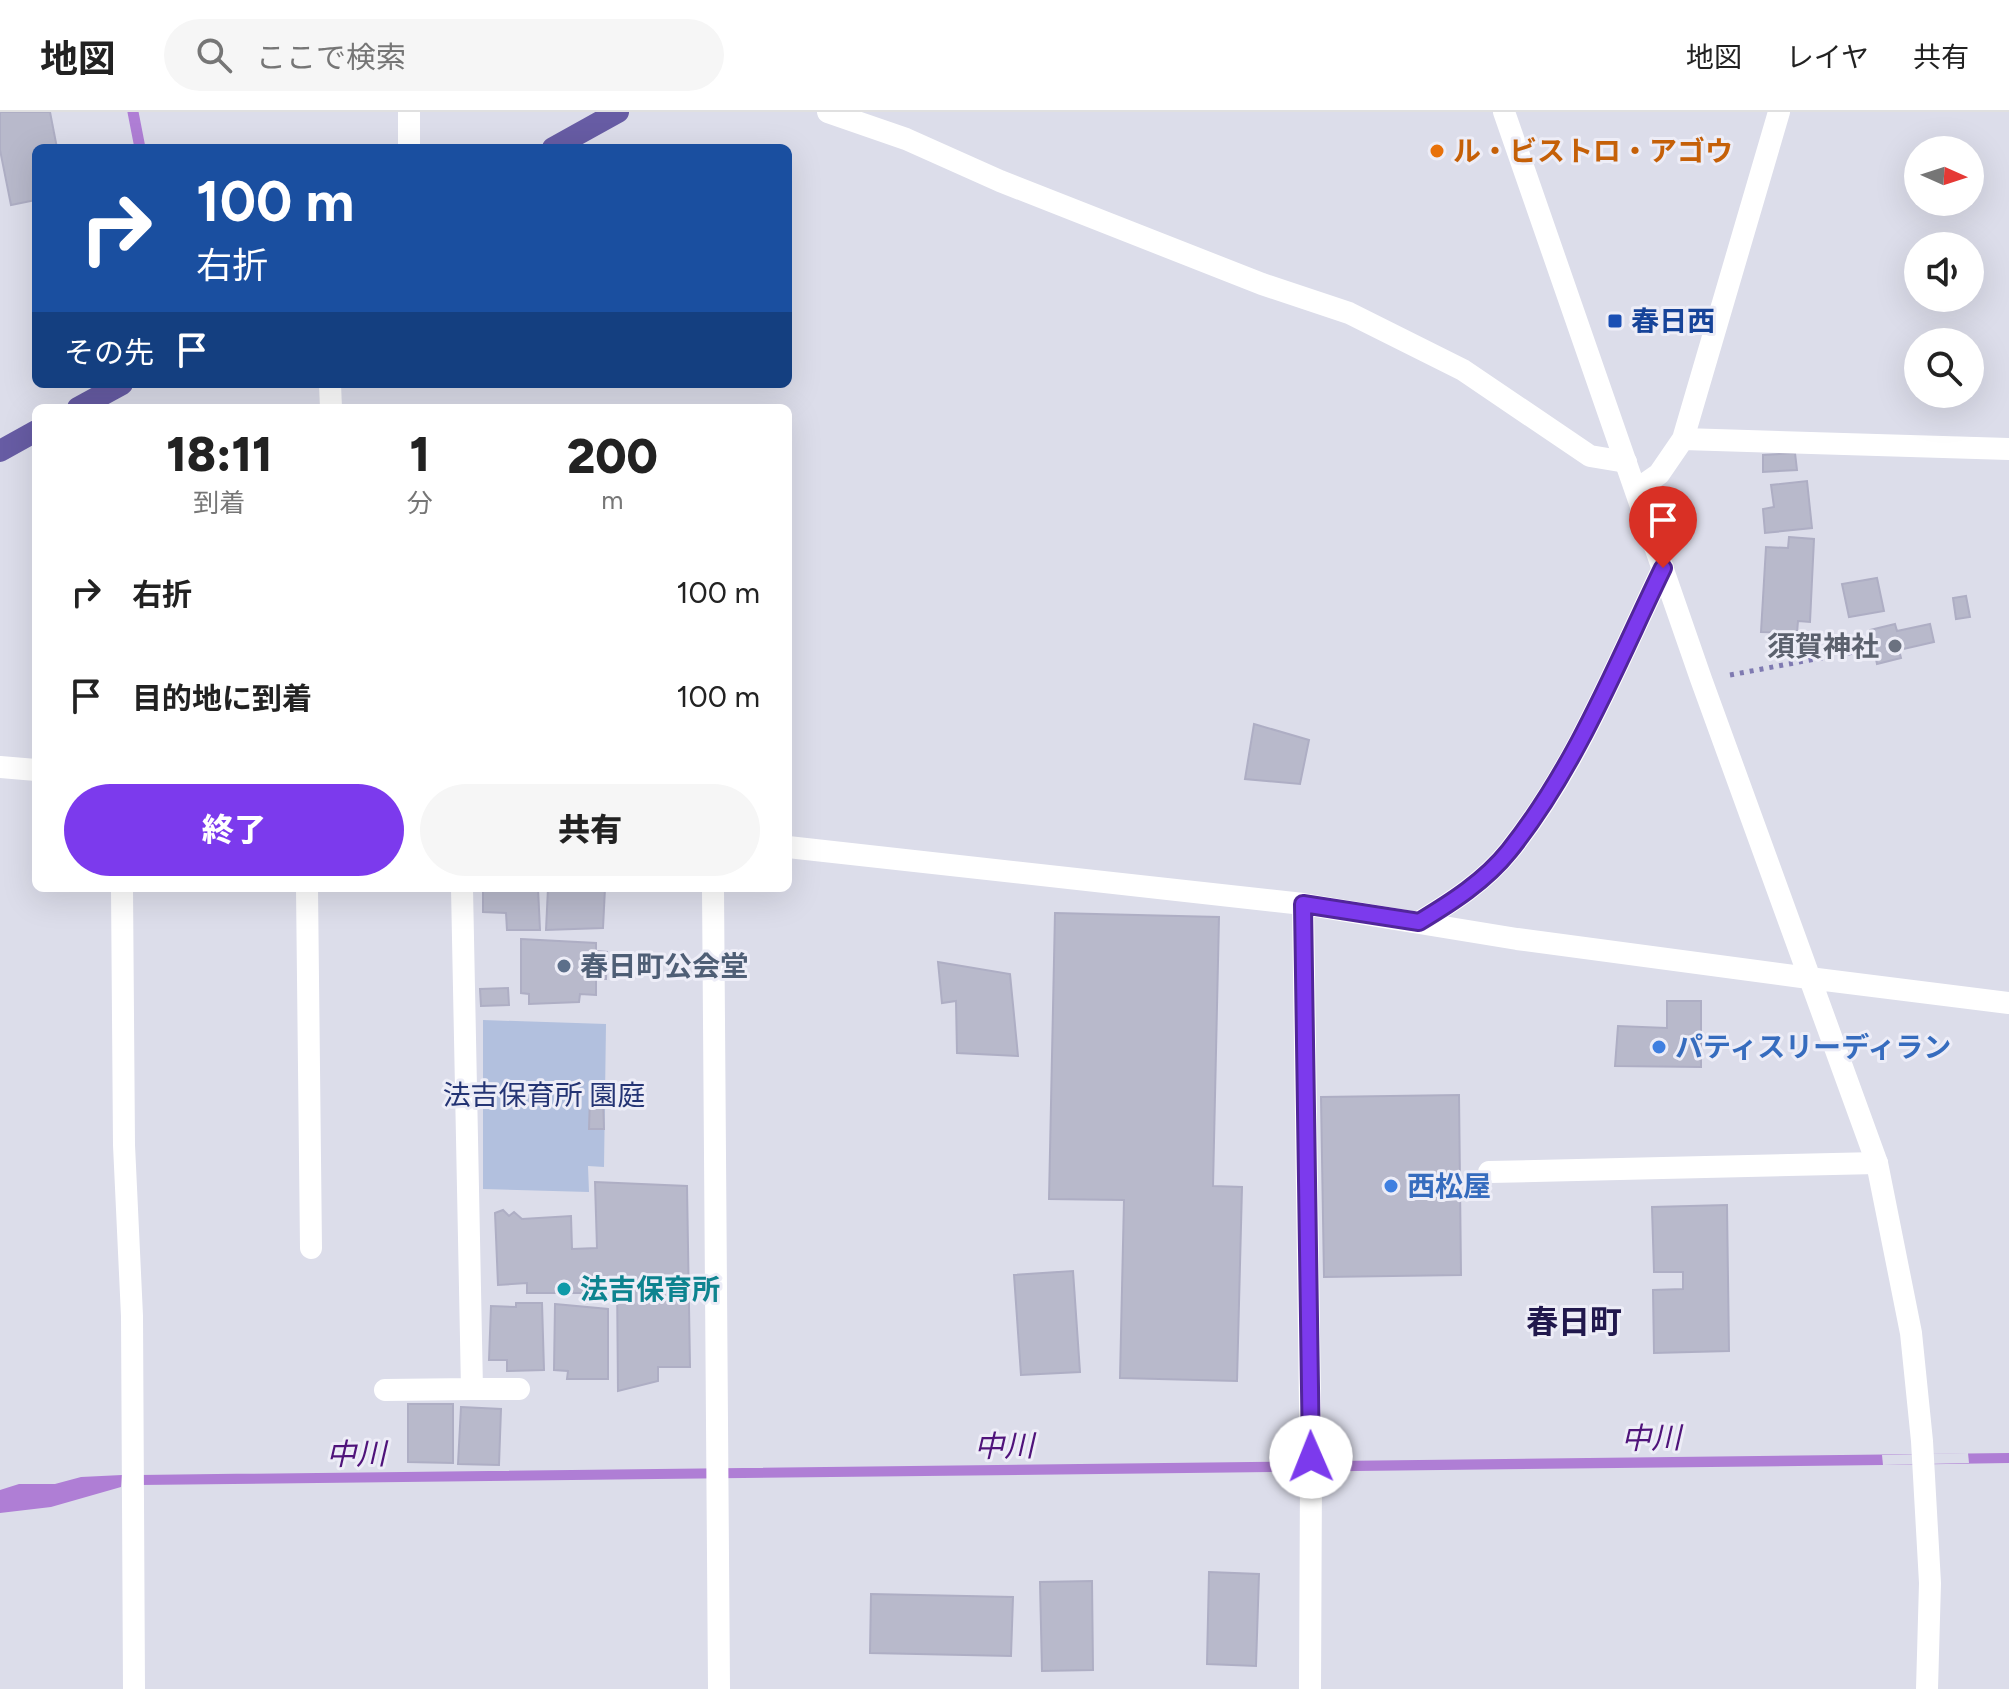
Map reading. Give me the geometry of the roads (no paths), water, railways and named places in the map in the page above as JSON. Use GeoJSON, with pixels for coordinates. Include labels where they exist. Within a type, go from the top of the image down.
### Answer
{"type":"FeatureCollection","features":[{"type":"Feature","properties":{"kind":"main road"},"geometry":{"type":"LineString","coordinates":[[560,144],[618,112]]}},
{"type":"Feature","properties":{"kind":"main road"},"geometry":{"type":"LineString","coordinates":[[85,404],[115,388]]}},
{"type":"Feature","properties":{"kind":"main road"},"geometry":{"type":"LineString","coordinates":[[0,451],[32,433]]}},
{"type":"Feature","properties":{"kind":"street"},"geometry":{"type":"LineString","coordinates":[[409,112],[409,144]]}},
{"type":"Feature","properties":{"kind":"street"},"geometry":{"type":"LineString","coordinates":[[828,112],[906,139],[1000,181],[1248,279],[1349,313],[1463,370],[1590,456],[1626,462]]}},
{"type":"Feature","properties":{"kind":"street"},"geometry":{"type":"LineString","coordinates":[[1504,112],[1701,679],[1877,1163],[1911,1333],[1922,1441],[1930,1583],[1927,1689]]}},
{"type":"Feature","properties":{"kind":"street"},"geometry":{"type":"LineString","coordinates":[[1636,490],[1659,474],[1683,439],[1779,112]]}},
{"type":"Feature","properties":{"kind":"street"},"geometry":{"type":"LineString","coordinates":[[1683,439],[2009,449]]}},
{"type":"Feature","properties":{"kind":"street"},"geometry":{"type":"LineString","coordinates":[[1419,922],[1482,878],[1508,852],[1536,812],[1582,735],[1663,568]]}},
{"type":"Feature","properties":{"kind":"street"},"geometry":{"type":"LineString","coordinates":[[0,767],[32,770]]}},
{"type":"Feature","properties":{"kind":"street"},"geometry":{"type":"LineString","coordinates":[[792,847],[1303,904],[1517,939],[2009,1003]]}},
{"type":"Feature","properties":{"kind":"street"},"geometry":{"type":"LineString","coordinates":[[122,892],[124,1145],[132,1316],[130,1481],[134,1689]]}},
{"type":"Feature","properties":{"kind":"street"},"geometry":{"type":"LineString","coordinates":[[307,892],[311,1248]]}},
{"type":"Feature","properties":{"kind":"street"},"geometry":{"type":"LineString","coordinates":[[462,892],[472,1389]]}},
{"type":"Feature","properties":{"kind":"street"},"geometry":{"type":"LineString","coordinates":[[713,892],[719,1689]]}},
{"type":"Feature","properties":{"kind":"street"},"geometry":{"type":"LineString","coordinates":[[1303,904],[1311,1467],[1310,1689]]}},
{"type":"Feature","properties":{"kind":"street"},"geometry":{"type":"LineString","coordinates":[[1489,1172],[1877,1163]]}},
{"type":"Feature","properties":{"kind":"street"},"geometry":{"type":"LineString","coordinates":[[385,1390],[519,1389]]}},
{"type":"Feature","properties":{"kind":"waterway"},"geometry":{"type":"LineString","coordinates":[[133,112],[139,144]]}},
{"type":"Feature","properties":{"kind":"place","name":"ル・ビストロ・アゴウ"},"geometry":{"type":"Point","coordinates":[1437,151]}},
{"type":"Feature","properties":{"kind":"place","name":"春日西"},"geometry":{"type":"Point","coordinates":[1615,321]}},
{"type":"Feature","properties":{"kind":"place","name":"須賀神社"},"geometry":{"type":"Point","coordinates":[1895,646]}},
{"type":"Feature","properties":{"kind":"place","name":"春日町公会堂"},"geometry":{"type":"Point","coordinates":[564,966]}},
{"type":"Feature","properties":{"kind":"place","name":"パティスリーディラン"},"geometry":{"type":"Point","coordinates":[1659,1047]}},
{"type":"Feature","properties":{"kind":"place","name":"西松屋"},"geometry":{"type":"Point","coordinates":[1391,1186]}},
{"type":"Feature","properties":{"kind":"place","name":"法吉保育所"},"geometry":{"type":"Point","coordinates":[564,1289]}},
{"type":"Feature","properties":{"kind":"district","name":"春日町"},"geometry":{"type":"Point","coordinates":[1574,1322]}},
{"type":"Feature","properties":{"kind":"park label","name":"法吉保育所 園庭"},"geometry":{"type":"Point","coordinates":[544,1095]}},
{"type":"Feature","properties":{"kind":"water label","name":"中川"},"geometry":{"type":"Point","coordinates":[1651,1438]}},
{"type":"Feature","properties":{"kind":"water label","name":"中川"},"geometry":{"type":"Point","coordinates":[1004,1446]}},
{"type":"Feature","properties":{"kind":"water label","name":"中川"},"geometry":{"type":"Point","coordinates":[356,1454]}}]}
